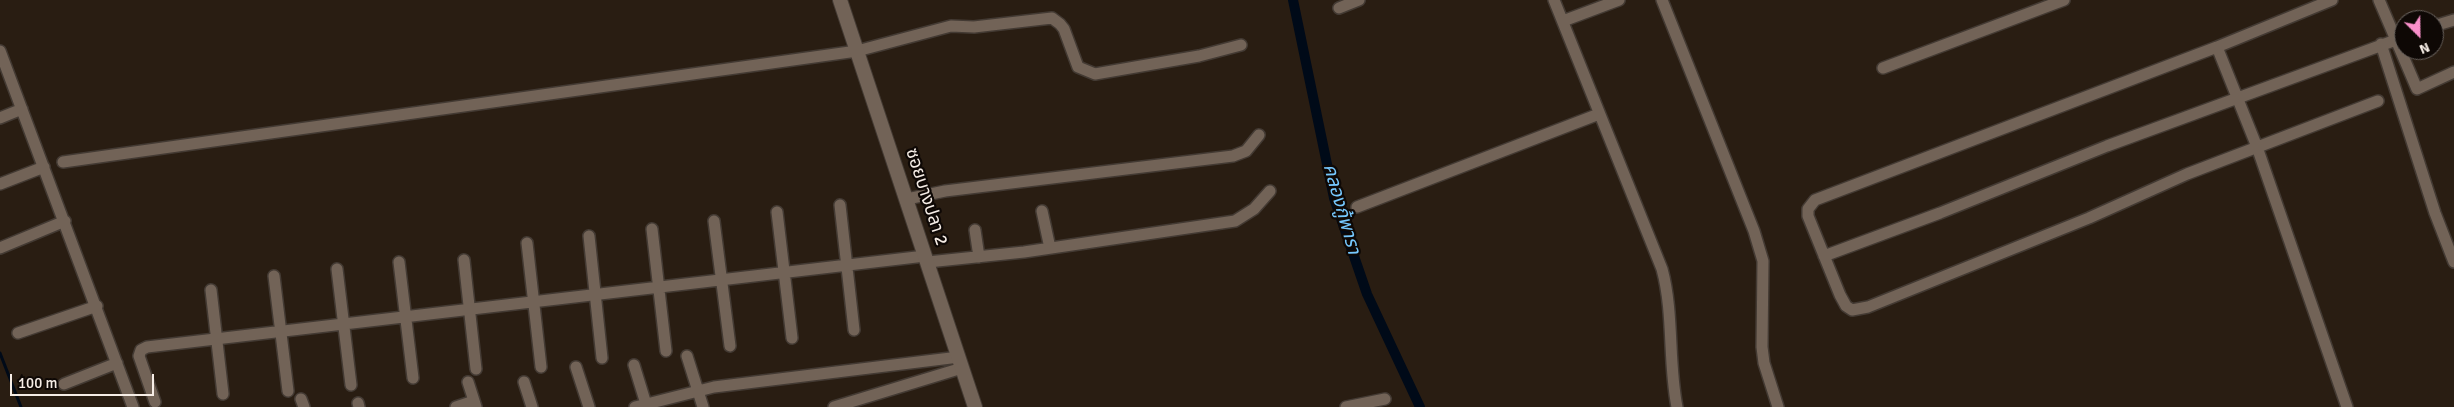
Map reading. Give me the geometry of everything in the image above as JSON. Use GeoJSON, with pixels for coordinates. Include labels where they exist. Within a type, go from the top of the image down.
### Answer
{"type":"FeatureCollection","features":[{"type":"Feature","properties":{"kind":"street","name":"ซอยบางปลา 2"},"geometry":{"type":"LineString","coordinates":[[840,0],[975,407]]}},
{"type":"Feature","properties":{"kind":"street"},"geometry":{"type":"LineString","coordinates":[[1339,8],[1359,0]]}},
{"type":"Feature","properties":{"kind":"street"},"geometry":{"type":"LineString","coordinates":[[1554,0],[1662,269],[1667,288],[1672,379],[1677,407]]}},
{"type":"Feature","properties":{"kind":"street"},"geometry":{"type":"LineString","coordinates":[[1563,21],[1619,0]]}},
{"type":"Feature","properties":{"kind":"street"},"geometry":{"type":"LineString","coordinates":[[1662,0],[1754,231],[1763,261],[1762,347],[1764,363],[1778,407]]}},
{"type":"Feature","properties":{"kind":"street"},"geometry":{"type":"LineString","coordinates":[[1883,68],[2064,0]]}},
{"type":"Feature","properties":{"kind":"street"},"geometry":{"type":"LineString","coordinates":[[2332,0],[2217,47],[1815,200],[1808,209],[1808,216],[1846,306],[1852,310],[1858,310],[2089,218],[2187,174],[2378,101]]}},
{"type":"Feature","properties":{"kind":"street"},"geometry":{"type":"LineString","coordinates":[[2378,0],[2394,28]]}},
{"type":"Feature","properties":{"kind":"street"},"geometry":{"type":"LineString","coordinates":[[63,162],[857,50],[951,26],[974,27],[1052,18],[1060,24],[1078,67],[1090,74],[1199,56],[1241,45]]}},
{"type":"Feature","properties":{"kind":"street"},"geometry":{"type":"LineString","coordinates":[[1824,256],[1940,213],[2107,146],[2394,40]]}},
{"type":"Feature","properties":{"kind":"street"},"geometry":{"type":"LineString","coordinates":[[2381,44],[2435,213],[2454,262]]}},
{"type":"Feature","properties":{"kind":"street"},"geometry":{"type":"LineString","coordinates":[[2217,47],[2257,147],[2347,407]]}},
{"type":"Feature","properties":{"kind":"street"},"geometry":{"type":"LineString","coordinates":[[0,52],[97,306],[133,407]]}},
{"type":"Feature","properties":{"kind":"street"},"geometry":{"type":"LineString","coordinates":[[2407,60],[2417,89],[2454,72]]}},
{"type":"Feature","properties":{"kind":"street"},"geometry":{"type":"LineString","coordinates":[[0,118],[22,109]]}},
{"type":"Feature","properties":{"kind":"street"},"geometry":{"type":"LineString","coordinates":[[1357,207],[1599,114]]}},
{"type":"Feature","properties":{"kind":"street"},"geometry":{"type":"LineString","coordinates":[[907,199],[948,190],[1233,156],[1246,151],[1259,135]]}},
{"type":"Feature","properties":{"kind":"street"},"geometry":{"type":"LineString","coordinates":[[0,184],[44,167]]}},
{"type":"Feature","properties":{"kind":"street"},"geometry":{"type":"LineString","coordinates":[[155,402],[140,356],[141,350],[147,347],[846,265],[979,257],[1050,248],[1235,221],[1254,209],[1270,191]]}},
{"type":"Feature","properties":{"kind":"street"},"geometry":{"type":"LineString","coordinates":[[840,205],[854,330]]}},
{"type":"Feature","properties":{"kind":"street"},"geometry":{"type":"LineString","coordinates":[[1042,211],[1050,248]]}},
{"type":"Feature","properties":{"kind":"street"},"geometry":{"type":"LineString","coordinates":[[777,212],[792,338]]}},
{"type":"Feature","properties":{"kind":"street"},"geometry":{"type":"LineString","coordinates":[[0,248],[65,221]]}},
{"type":"Feature","properties":{"kind":"street"},"geometry":{"type":"LineString","coordinates":[[714,221],[720,280],[730,346]]}},
{"type":"Feature","properties":{"kind":"street"},"geometry":{"type":"LineString","coordinates":[[652,228],[666,350]]}},
{"type":"Feature","properties":{"kind":"street"},"geometry":{"type":"LineString","coordinates":[[975,230],[979,257]]}},
{"type":"Feature","properties":{"kind":"street"},"geometry":{"type":"LineString","coordinates":[[589,236],[602,358]]}},
{"type":"Feature","properties":{"kind":"street"},"geometry":{"type":"LineString","coordinates":[[527,243],[532,302],[541,367]]}},
{"type":"Feature","properties":{"kind":"street"},"geometry":{"type":"LineString","coordinates":[[464,260],[476,369]]}},
{"type":"Feature","properties":{"kind":"street"},"geometry":{"type":"LineString","coordinates":[[399,262],[413,378]]}},
{"type":"Feature","properties":{"kind":"street"},"geometry":{"type":"LineString","coordinates":[[337,269],[351,385]]}},
{"type":"Feature","properties":{"kind":"street"},"geometry":{"type":"LineString","coordinates":[[274,276],[288,391]]}},
{"type":"Feature","properties":{"kind":"street"},"geometry":{"type":"LineString","coordinates":[[211,290],[223,394]]}},
{"type":"Feature","properties":{"kind":"street"},"geometry":{"type":"LineString","coordinates":[[18,333],[97,306]]}},
{"type":"Feature","properties":{"kind":"street"},"geometry":{"type":"LineString","coordinates":[[687,356],[704,407]]}},
{"type":"Feature","properties":{"kind":"street"},"geometry":{"type":"LineString","coordinates":[[926,361],[931,378]]}},
{"type":"Feature","properties":{"kind":"street"},"geometry":{"type":"LineString","coordinates":[[634,366],[640,405],[699,391],[926,361],[961,362]]}},
{"type":"Feature","properties":{"kind":"street"},"geometry":{"type":"LineString","coordinates":[[834,407],[931,378],[961,362]]}},
{"type":"Feature","properties":{"kind":"street"},"geometry":{"type":"LineString","coordinates":[[64,384],[117,363]]}},
{"type":"Feature","properties":{"kind":"street"},"geometry":{"type":"LineString","coordinates":[[576,367],[589,407]]}},
{"type":"Feature","properties":{"kind":"street"},"geometry":{"type":"LineString","coordinates":[[456,407],[475,404],[468,382]]}},
{"type":"Feature","properties":{"kind":"street"},"geometry":{"type":"LineString","coordinates":[[524,382],[532,407]]}},
{"type":"Feature","properties":{"kind":"street"},"geometry":{"type":"LineString","coordinates":[[1350,407],[1385,399]]}},
{"type":"Feature","properties":{"kind":"waterway","name":"คลองกู้พารา"},"geometry":{"type":"LineString","coordinates":[[1293,0],[1334,198],[1367,294],[1420,407]]}},
{"type":"Feature","properties":{"kind":"waterway"},"geometry":{"type":"LineString","coordinates":[[0,353],[21,407]]}}]}
